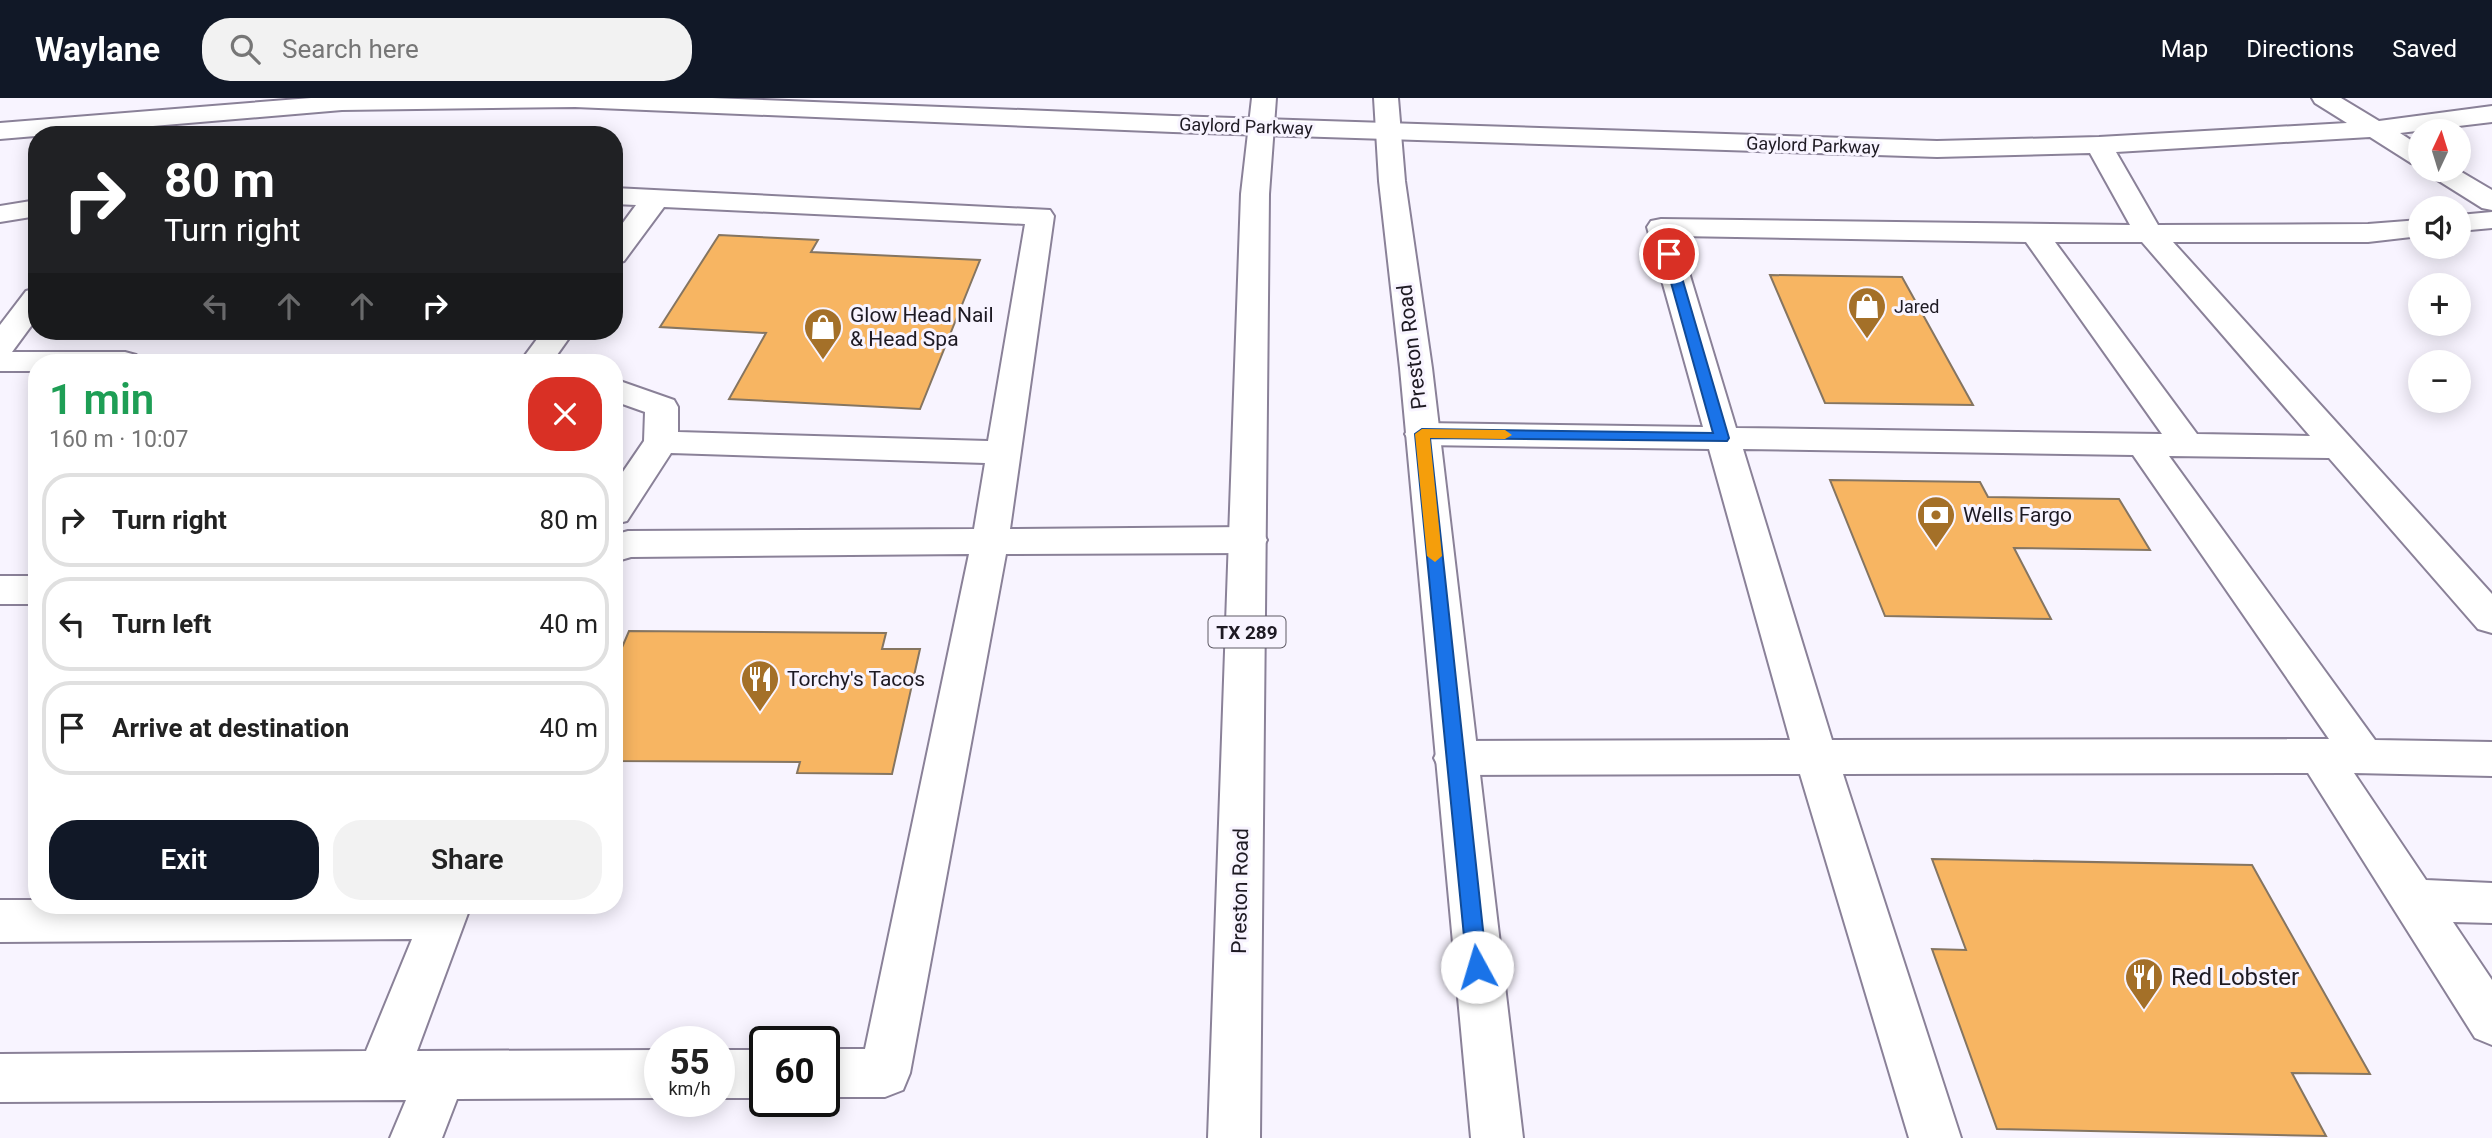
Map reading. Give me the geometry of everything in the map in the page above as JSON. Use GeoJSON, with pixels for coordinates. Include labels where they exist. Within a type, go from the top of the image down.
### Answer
{"type":"FeatureCollection","features":[{"type":"Feature","properties":{"kind":"street"},"geometry":{"type":"LineString","coordinates":[[137,126],[159,98]]}},
{"type":"Feature","properties":{"kind":"street","name":"Preston Road"},"geometry":{"type":"LineString","coordinates":[[1385,98],[1497,1138]]}},
{"type":"Feature","properties":{"kind":"street"},"geometry":{"type":"LineString","coordinates":[[2324,98],[2408,150]]}},
{"type":"Feature","properties":{"kind":"street","name":"Gaylord Parkway"},"geometry":{"type":"LineString","coordinates":[[140,126],[210,106],[575,100],[1263,112],[1387,130],[1937,149],[2099,145],[2375,129],[2492,114]]}},
{"type":"Feature","properties":{"kind":"street"},"geometry":{"type":"LineString","coordinates":[[196,126],[210,106]]}},
{"type":"Feature","properties":{"kind":"street","name":"Preston Road"},"geometry":{"type":"LineString","coordinates":[[1234,1138],[1255,194],[1263,112]]}},
{"type":"Feature","properties":{"kind":"street","name":"Gaylord Parkway"},"geometry":{"type":"LineString","coordinates":[[0,131],[28,130]]}},
{"type":"Feature","properties":{"kind":"street"},"geometry":{"type":"LineString","coordinates":[[2099,145],[2148,232],[2492,620]]}},
{"type":"Feature","properties":{"kind":"street"},"geometry":{"type":"LineString","coordinates":[[2460,182],[2492,202]]}},
{"type":"Feature","properties":{"kind":"street"},"geometry":{"type":"LineString","coordinates":[[623,196],[1040,216],[990,542],[885,1073],[840,1073]]}},
{"type":"Feature","properties":{"kind":"street"},"geometry":{"type":"LineString","coordinates":[[623,243],[656,198]]}},
{"type":"Feature","properties":{"kind":"street"},"geometry":{"type":"LineString","coordinates":[[0,214],[28,209]]}},
{"type":"Feature","properties":{"kind":"street"},"geometry":{"type":"LineString","coordinates":[[2471,222],[2492,220]]}},
{"type":"Feature","properties":{"kind":"street"},"geometry":{"type":"LineString","coordinates":[[1935,1138],[1816,757],[1661,228],[2034,234],[2368,233],[2408,229]]}},
{"type":"Feature","properties":{"kind":"street"},"geometry":{"type":"LineString","coordinates":[[2034,234],[2187,444]]}},
{"type":"Feature","properties":{"kind":"street"},"geometry":{"type":"LineString","coordinates":[[0,346],[28,309]]}},
{"type":"Feature","properties":{"kind":"street"},"geometry":{"type":"LineString","coordinates":[[0,361],[28,361]]}},
{"type":"Feature","properties":{"kind":"street"},"geometry":{"type":"LineString","coordinates":[[623,392],[662,407],[661,442],[623,499]]}},
{"type":"Feature","properties":{"kind":"street"},"geometry":{"type":"LineString","coordinates":[[1422,434],[2338,447]]}},
{"type":"Feature","properties":{"kind":"street"},"geometry":{"type":"LineString","coordinates":[[661,442],[1003,453]]}},
{"type":"Feature","properties":{"kind":"street"},"geometry":{"type":"LineString","coordinates":[[2142,443],[2364,757]]}},
{"type":"Feature","properties":{"kind":"street"},"geometry":{"type":"LineString","coordinates":[[623,546],[1249,540]]}},
{"type":"Feature","properties":{"kind":"street"},"geometry":{"type":"LineString","coordinates":[[0,590],[28,590]]}},
{"type":"Feature","properties":{"kind":"street"},"geometry":{"type":"LineString","coordinates":[[1455,758],[2320,756],[2492,759]]}},
{"type":"Feature","properties":{"kind":"street"},"geometry":{"type":"LineString","coordinates":[[2320,756],[2492,1022]]}},
{"type":"Feature","properties":{"kind":"street"},"geometry":{"type":"LineString","coordinates":[[2413,900],[2492,903]]}},
{"type":"Feature","properties":{"kind":"street"},"geometry":{"type":"LineString","coordinates":[[0,920],[297,914]]}},
{"type":"Feature","properties":{"kind":"street"},"geometry":{"type":"LineString","coordinates":[[382,1076],[445,914]]}},
{"type":"Feature","properties":{"kind":"street"},"geometry":{"type":"LineString","coordinates":[[0,1079],[644,1074]]}},
{"type":"Feature","properties":{"kind":"street"},"geometry":{"type":"LineString","coordinates":[[416,1138],[441,1075]]}},
{"type":"Feature","properties":{"kind":"building"},"geometry":{"type":"Polygon","coordinates":[[[719,235],[818,240],[811,252],[980,260],[920,409],[729,399],[766,333],[660,327],[719,235]]]}},
{"type":"Feature","properties":{"kind":"building","name":"Jared"},"geometry":{"type":"Polygon","coordinates":[[[1770,275],[1902,277],[1973,405],[1825,403],[1770,275]]]}},
{"type":"Feature","properties":{"kind":"building","name":"Wells Fargo"},"geometry":{"type":"Polygon","coordinates":[[[1830,480],[1980,482],[1988,497],[2119,499],[2150,550],[2014,548],[2051,619],[1885,616],[1830,480]]]}},
{"type":"Feature","properties":{"kind":"building","name":"Torchy's Tacos"},"geometry":{"type":"Polygon","coordinates":[[[629,631],[886,633],[882,649],[920,649],[892,774],[797,773],[800,762],[623,761],[623,645],[629,631]]]}},
{"type":"Feature","properties":{"kind":"building","name":"Red Lobster"},"geometry":{"type":"Polygon","coordinates":[[[1932,859],[2252,865],[2370,1074],[2292,1073],[2326,1136],[1997,1129],[1932,949],[1966,950],[1932,859]]]}},
{"type":"Feature","properties":{"kind":"slow traffic"},"geometry":{"type":"LineString","coordinates":[[1435,556],[1422,434],[1505,435]]}},
{"type":"Feature","properties":{"kind":"place","name":"Jared"},"geometry":{"type":"Point","coordinates":[1867,340]}},
{"type":"Feature","properties":{"kind":"place","name":"Glow Head Nail & Head Spa"},"geometry":{"type":"Point","coordinates":[823,361]}},
{"type":"Feature","properties":{"kind":"place","name":"Wells Fargo"},"geometry":{"type":"Point","coordinates":[1936,549]}},
{"type":"Feature","properties":{"kind":"place","name":"Torchy's Tacos"},"geometry":{"type":"Point","coordinates":[760,713]}},
{"type":"Feature","properties":{"kind":"place","name":"Red Lobster"},"geometry":{"type":"Point","coordinates":[2144,1011]}},
{"type":"Feature","properties":{"kind":"route"},"geometry":{"type":"LineString","coordinates":[[1477,967],[1422,434],[1722,438],[1669,254]]}}]}
